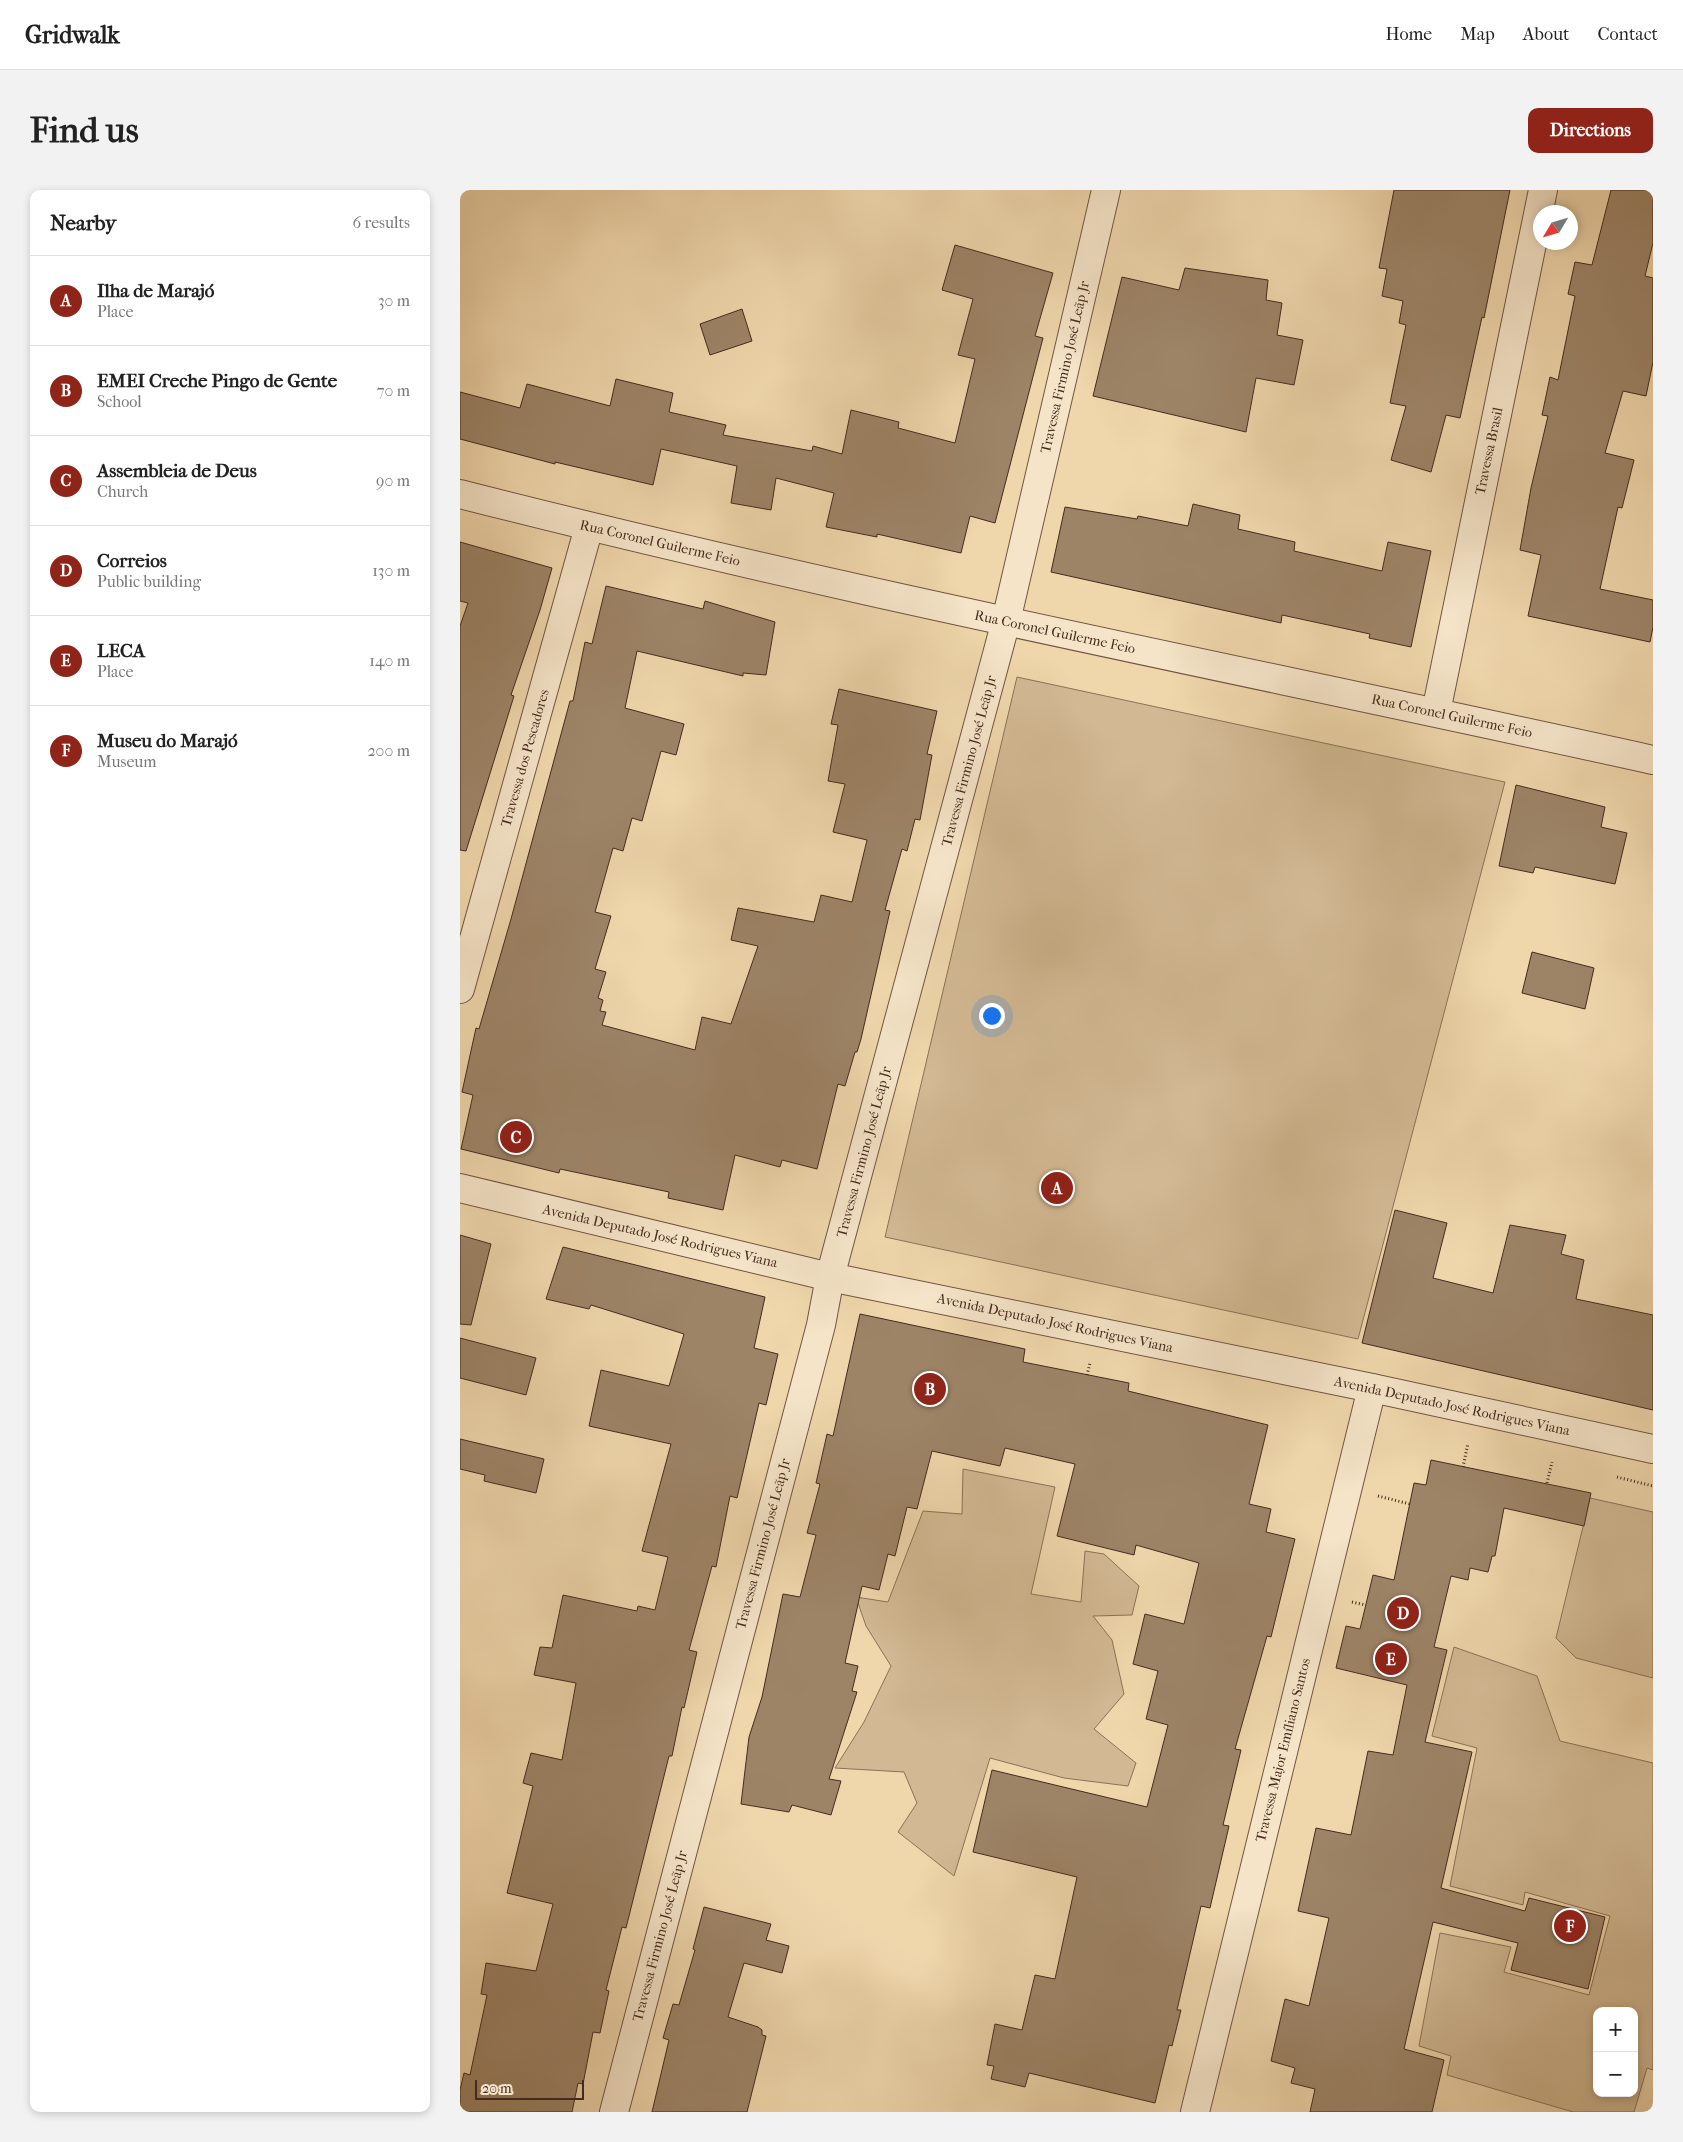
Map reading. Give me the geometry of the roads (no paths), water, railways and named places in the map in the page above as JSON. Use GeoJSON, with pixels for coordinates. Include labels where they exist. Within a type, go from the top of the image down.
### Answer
{"type":"FeatureCollection","features":[{"type":"Feature","properties":{"kind":"street","name":"Travessa Firmino José Leãp Jr"},"geometry":{"type":"LineString","coordinates":[[614,2112],[821,1324],[830,1277],[1006,621],[1106,190]]}},
{"type":"Feature","properties":{"kind":"street","name":"Travessa Brasil"},"geometry":{"type":"LineString","coordinates":[[1436,712],[1543,190]]}},
{"type":"Feature","properties":{"kind":"street","name":"Rua Coronel Guilerme Feio"},"geometry":{"type":"LineString","coordinates":[[460,494],[589,527],[1006,621],[1653,760]]}},
{"type":"Feature","properties":{"kind":"street","name":"Travessa dos Pescadores"},"geometry":{"type":"LineString","coordinates":[[460,989],[589,527]]}},
{"type":"Feature","properties":{"kind":"street","name":"Avenida Deputado José Rodrigues Viana"},"geometry":{"type":"LineString","coordinates":[[460,1188],[830,1277],[1372,1388],[1653,1449]]}},
{"type":"Feature","properties":{"kind":"street","name":"Travessa Major Emíliano Santos"},"geometry":{"type":"LineString","coordinates":[[1195,2112],[1372,1388]]}},
{"type":"Feature","properties":{"kind":"place","name":"Assembleia de Deus"},"geometry":{"type":"Point","coordinates":[516,1137]}},
{"type":"Feature","properties":{"kind":"place","name":"Ilha de Marajó"},"geometry":{"type":"Point","coordinates":[1057,1188]}},
{"type":"Feature","properties":{"kind":"place","name":"EMEI Creche Pingo de Gente"},"geometry":{"type":"Point","coordinates":[930,1389]}},
{"type":"Feature","properties":{"kind":"place","name":"Correios"},"geometry":{"type":"Point","coordinates":[1403,1613]}},
{"type":"Feature","properties":{"kind":"place","name":"LECA"},"geometry":{"type":"Point","coordinates":[1391,1659]}},
{"type":"Feature","properties":{"kind":"place","name":"Museu do Marajó"},"geometry":{"type":"Point","coordinates":[1570,1926]}}]}
